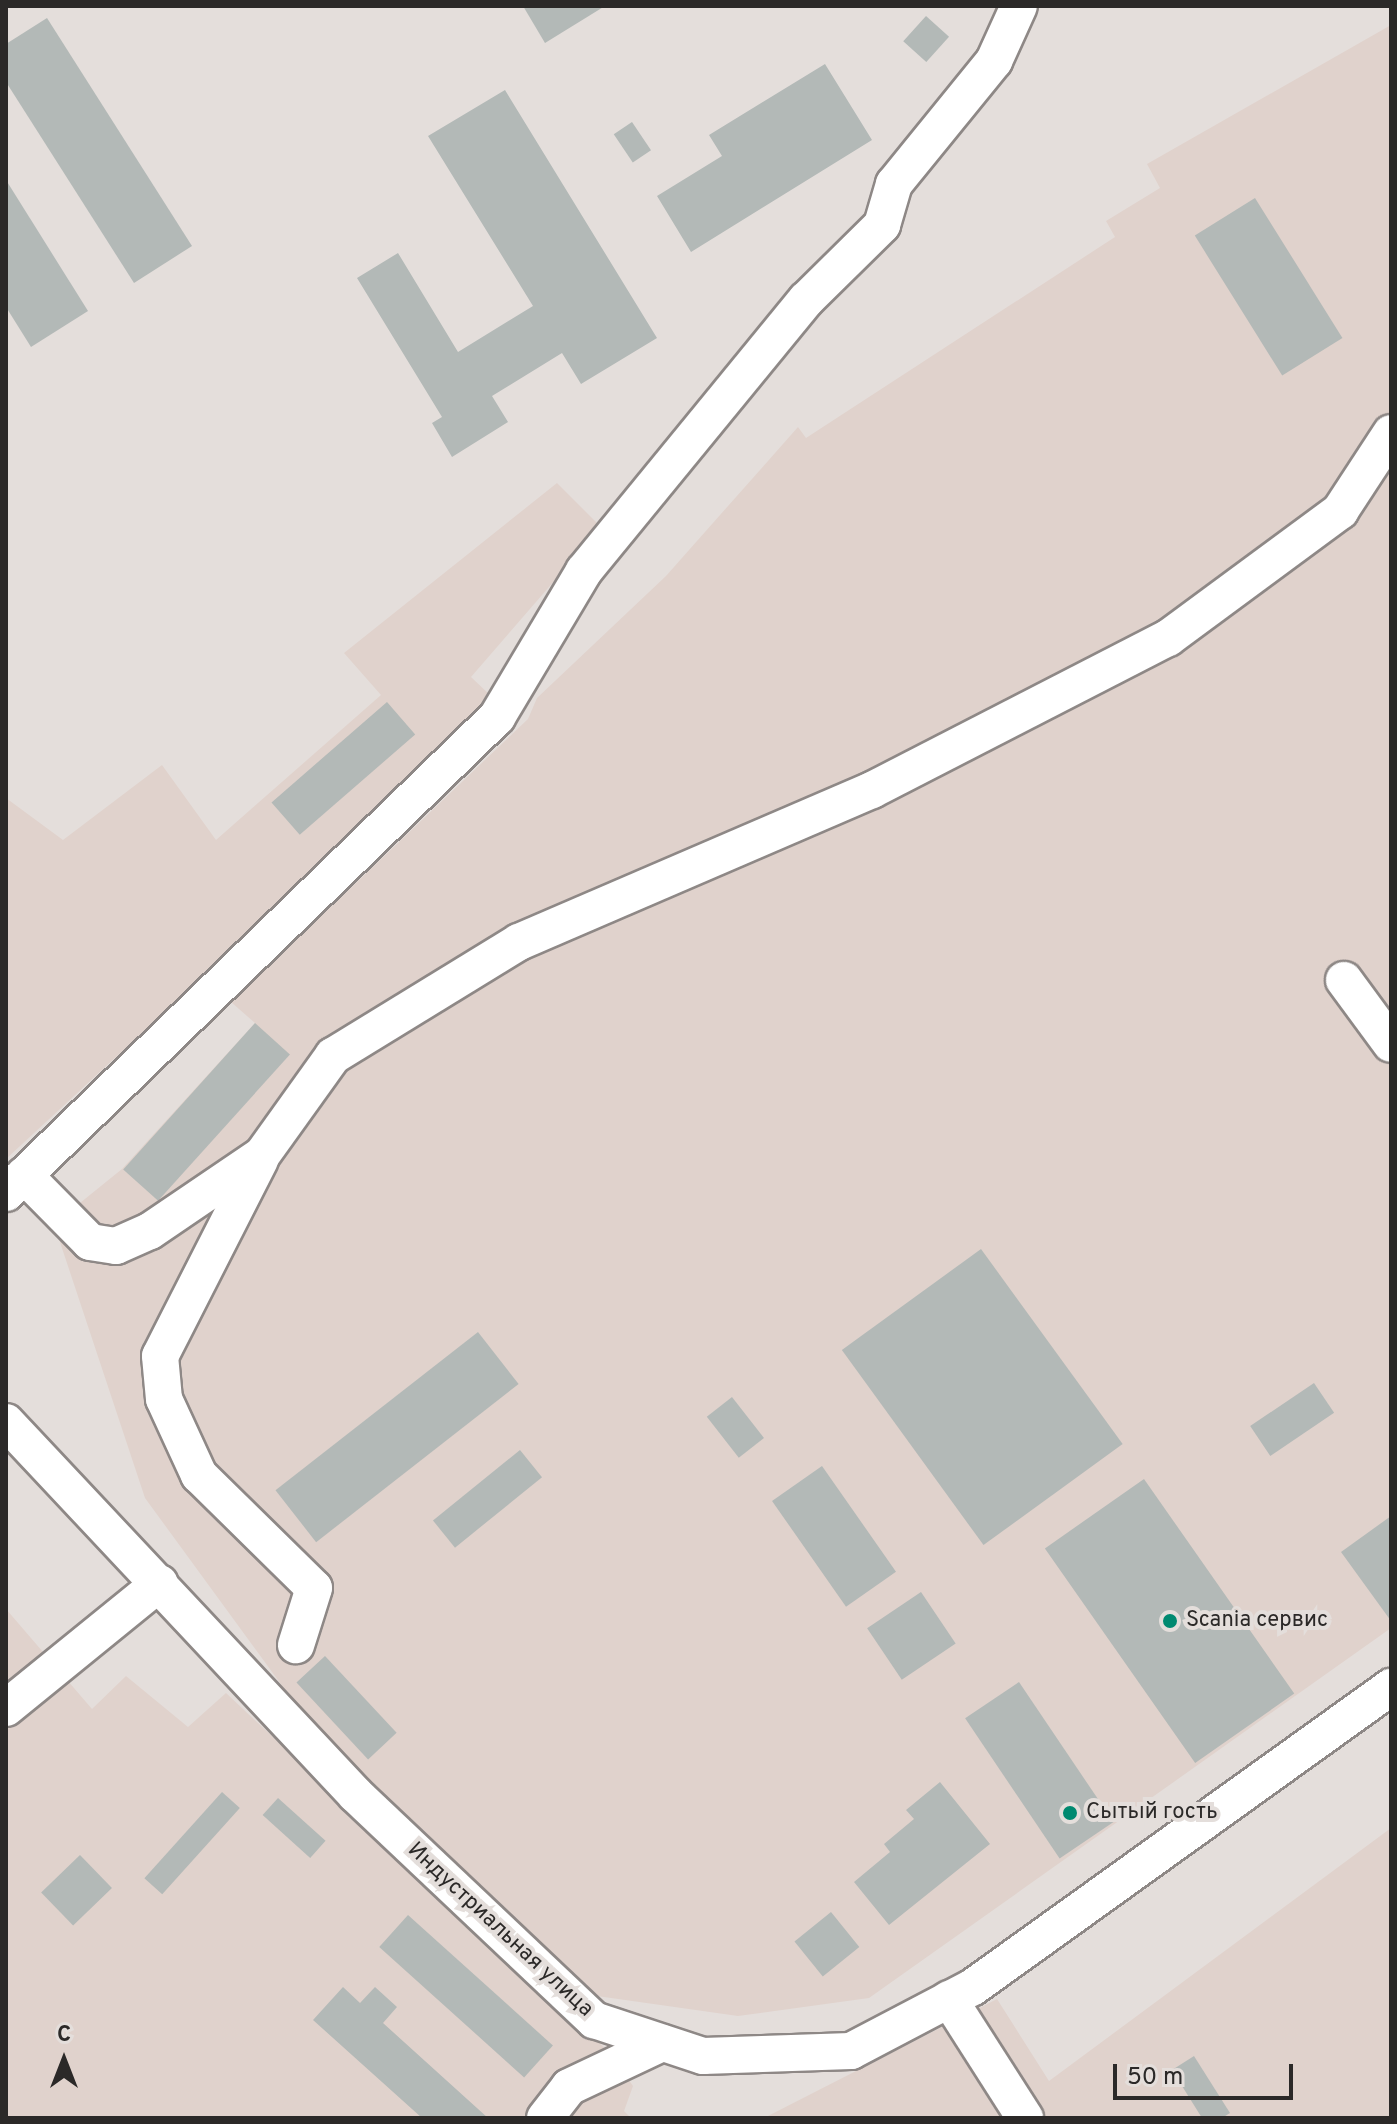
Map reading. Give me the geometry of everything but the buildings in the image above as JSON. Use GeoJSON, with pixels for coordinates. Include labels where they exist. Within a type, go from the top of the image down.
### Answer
{"type":"FeatureCollection","features":[{"type":"Feature","properties":{"kind":"street"},"geometry":{"type":"LineString","coordinates":[[262,1155],[150,1231],[116,1246],[90,1242],[15,1184],[497,717],[584,571],[806,300],[882,225],[894,184],[935,124],[994,61],[1019,6]]}},
{"type":"Feature","properties":{"kind":"street"},"geometry":{"type":"LineString","coordinates":[[296,1645],[314,1588],[199,1475],[164,1399],[160,1356],[262,1155],[333,1056],[519,942],[872,790],[1168,638],[1340,511],[1391,433]]}},
{"type":"Feature","properties":{"kind":"street"},"geometry":{"type":"LineString","coordinates":[[1344,980],[1391,1044]]}},
{"type":"Feature","properties":{"kind":"street","name":"Индустриальная улица"},"geometry":{"type":"LineString","coordinates":[[6,1422],[356,1795],[594,2020],[703,2056],[851,2051],[949,1999],[1391,1687]]}},
{"type":"Feature","properties":{"kind":"street"},"geometry":{"type":"LineString","coordinates":[[6,1708],[160,1583]]}},
{"type":"Feature","properties":{"kind":"street"},"geometry":{"type":"LineString","coordinates":[[949,1999],[1025,2118]]}},
{"type":"Feature","properties":{"kind":"street"},"geometry":{"type":"LineString","coordinates":[[545,2118],[569,2087],[662,2043]]}},
{"type":"Feature","properties":{"kind":"shaded area"},"geometry":{"type":"Polygon","coordinates":[[[1391,25],[1391,1628],[869,1998],[738,2016],[597,1996],[380,1798],[294,1702],[145,1498],[54,1224],[122,1169],[255,1023],[231,1002],[528,719],[537,698],[666,576],[798,427],[806,438],[1115,237],[1106,221],[1160,188],[1147,164],[1391,25]]]}},
{"type":"Feature","properties":{"kind":"shaded area"},"geometry":{"type":"Polygon","coordinates":[[[557,483],[601,527],[471,677],[491,696],[376,816],[6,1159],[6,798],[63,840],[162,765],[216,840],[381,695],[344,653],[557,483]]]}},
{"type":"Feature","properties":{"kind":"shaded area"},"geometry":{"type":"Polygon","coordinates":[[[6,1609],[92,1709],[126,1676],[188,1727],[226,1693],[611,2054],[633,2086],[624,2111],[631,2118],[6,2118],[6,1609]]]}},
{"type":"Feature","properties":{"kind":"shaded area"},"geometry":{"type":"Polygon","coordinates":[[[1391,1828],[1391,2118],[764,2118],[997,1999],[1049,2081],[1391,1828]]]}},
{"type":"Feature","properties":{"kind":"place","name":"Scania сервис"},"geometry":{"type":"Point","coordinates":[1170,1621]}},
{"type":"Feature","properties":{"kind":"place","name":"Сытый гость"},"geometry":{"type":"Point","coordinates":[1070,1813]}}]}
